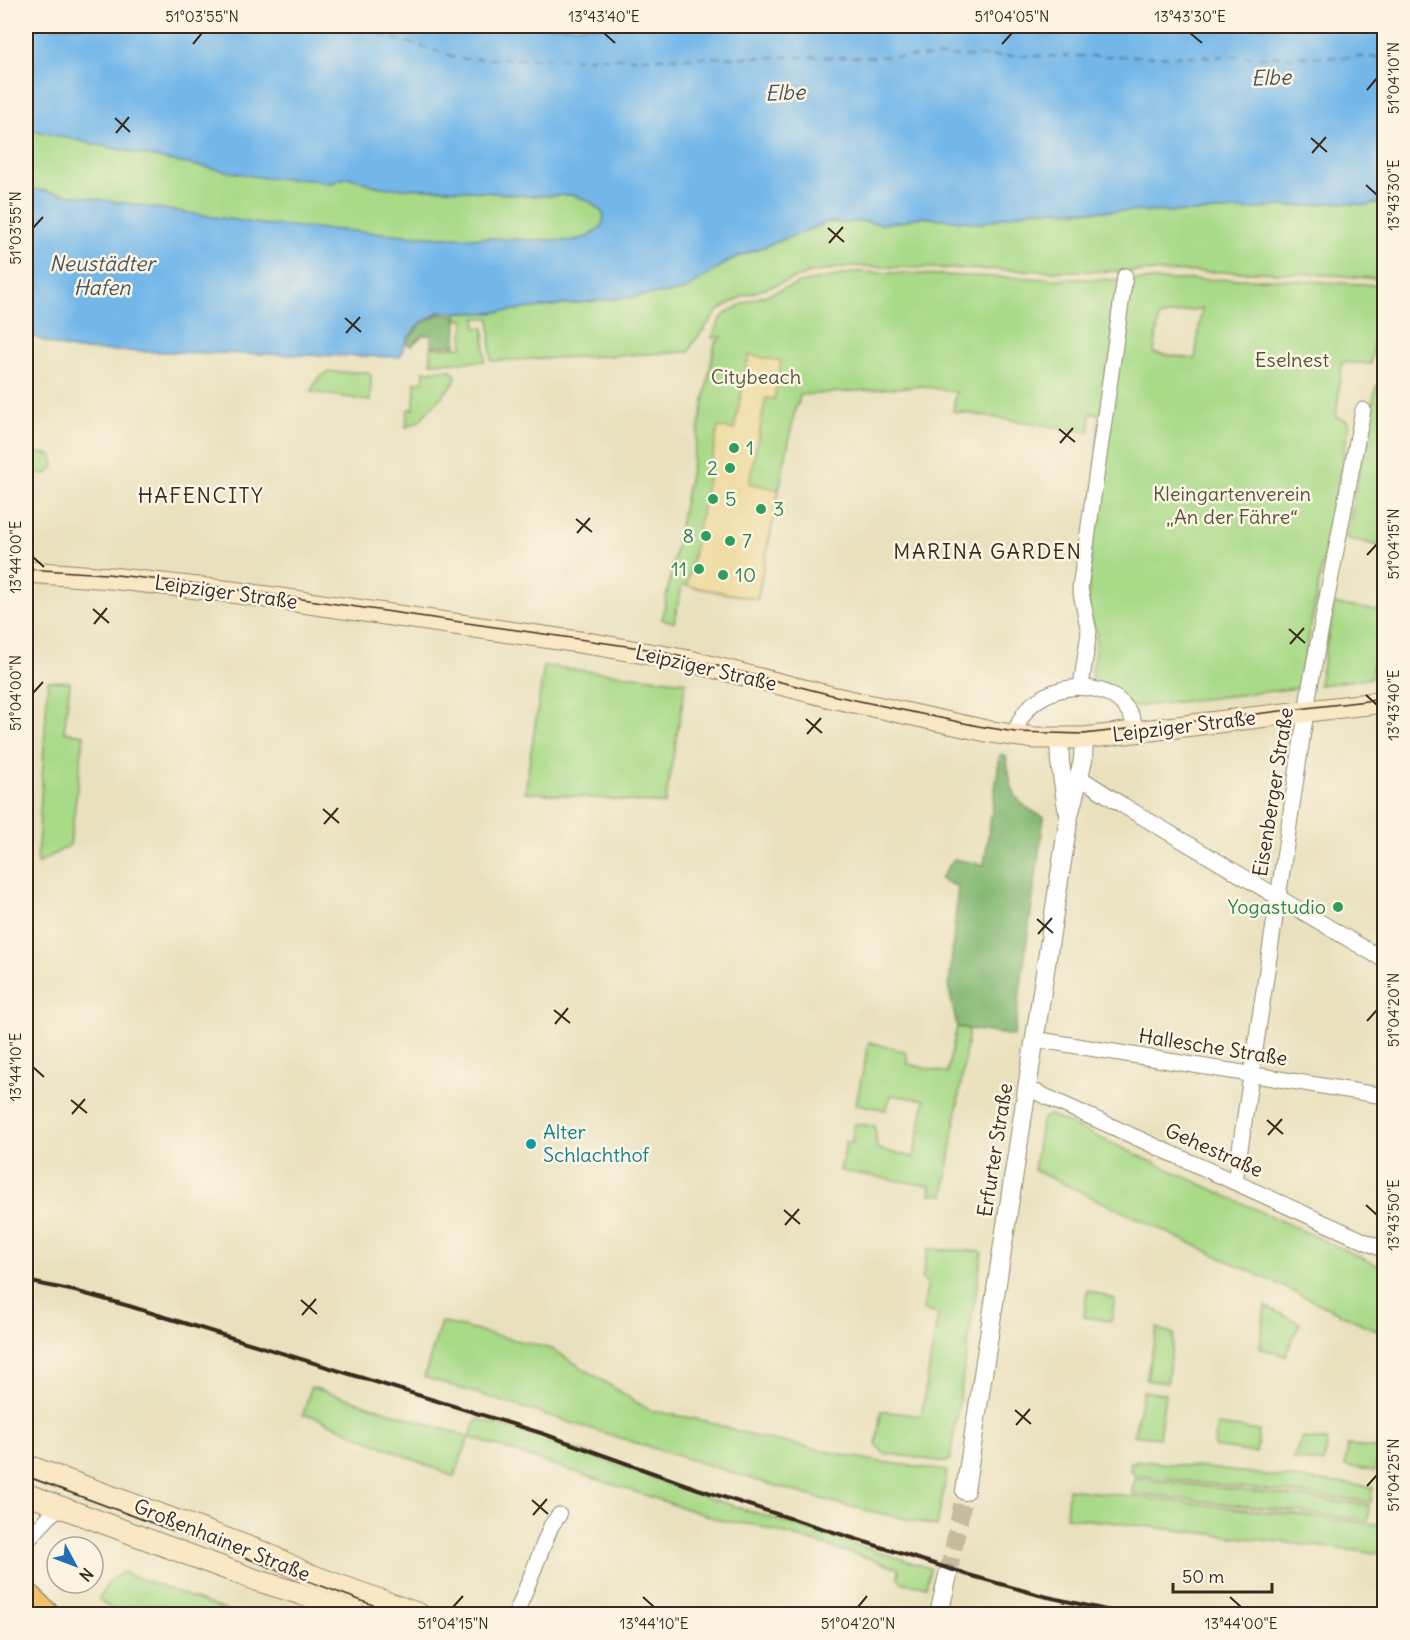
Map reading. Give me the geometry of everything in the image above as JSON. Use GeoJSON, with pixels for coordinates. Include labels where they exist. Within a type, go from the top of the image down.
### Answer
{"type":"FeatureCollection","features":[{"type":"Feature","properties":{"kind":"main road","name":"Leipziger Straße"},"geometry":{"type":"LineString","coordinates":[[26,572],[111,578],[232,592],[632,651],[689,661],[876,707],[1015,736],[1084,738],[1384,702]]}},
{"type":"Feature","properties":{"kind":"main road","name":"Großenhainer Straße"},"geometry":{"type":"LineString","coordinates":[[26,1465],[265,1553],[308,1574],[419,1614]]}},
{"type":"Feature","properties":{"kind":"main road","name":"Großenhainer Straße"},"geometry":{"type":"LineString","coordinates":[[26,1494],[256,1580],[357,1614]]}},
{"type":"Feature","properties":{"kind":"main road"},"geometry":{"type":"LineString","coordinates":[[26,1593],[48,1614]]}},
{"type":"Feature","properties":{"kind":"street"},"geometry":{"type":"LineString","coordinates":[[1081,686],[1089,632],[1080,588],[1125,276]]}},
{"type":"Feature","properties":{"kind":"street","name":"Eisenberger Straße"},"geometry":{"type":"LineString","coordinates":[[1235,1182],[1306,712],[1363,410]]}},
{"type":"Feature","properties":{"kind":"street"},"geometry":{"type":"LineString","coordinates":[[1015,736],[1024,714],[1039,699],[1060,689],[1081,686],[1095,688],[1121,702],[1134,722],[1136,732]]}},
{"type":"Feature","properties":{"kind":"street","name":"Erfurter Straße"},"geometry":{"type":"LineString","coordinates":[[965,1491],[1069,816],[1083,760],[1084,738]]}},
{"type":"Feature","properties":{"kind":"street","name":"Erfurter Straße"},"geometry":{"type":"LineString","coordinates":[[1059,739],[1060,762],[1069,816]]}},
{"type":"Feature","properties":{"kind":"street"},"geometry":{"type":"LineString","coordinates":[[1079,777],[1384,960]]}},
{"type":"Feature","properties":{"kind":"street","name":"Hallesche Straße"},"geometry":{"type":"LineString","coordinates":[[1034,1039],[1384,1096]]}},
{"type":"Feature","properties":{"kind":"street","name":"Gehestraße"},"geometry":{"type":"LineString","coordinates":[[1027,1088],[1384,1250]]}},
{"type":"Feature","properties":{"kind":"street"},"geometry":{"type":"LineString","coordinates":[[26,1542],[59,1506]]}},
{"type":"Feature","properties":{"kind":"street"},"geometry":{"type":"LineString","coordinates":[[516,1614],[551,1527],[559,1515]]}},
{"type":"Feature","properties":{"kind":"street"},"geometry":{"type":"LineString","coordinates":[[939,1614],[948,1575]]}},
{"type":"Feature","properties":{"kind":"green space"},"geometry":{"type":"Polygon","coordinates":[[[26,129],[177,162],[269,178],[305,179],[331,183],[348,177],[391,188],[449,189],[529,196],[574,195],[589,201],[602,212],[603,226],[587,237],[571,241],[417,236],[260,224],[26,188],[26,129]]]}},
{"type":"Feature","properties":{"kind":"green space"},"geometry":{"type":"Polygon","coordinates":[[[1335,202],[1365,205],[1384,202],[1384,274],[1381,279],[1257,272],[1058,271],[849,266],[810,273],[743,296],[719,310],[693,343],[689,352],[491,361],[490,318],[476,318],[476,328],[484,328],[485,361],[431,363],[431,348],[462,347],[464,320],[457,319],[457,312],[489,313],[683,291],[732,259],[828,222],[860,221],[883,224],[922,217],[981,223],[1033,210],[1195,212],[1306,206],[1335,202]]]}},
{"type":"Feature","properties":{"kind":"green space"},"geometry":{"type":"Polygon","coordinates":[[[858,272],[1052,279],[1271,279],[1380,286],[1371,364],[1342,362],[1336,417],[1346,420],[1349,424],[1299,688],[1133,707],[1091,683],[1097,632],[1088,615],[1089,577],[1100,414],[1091,413],[1089,432],[953,411],[956,392],[922,386],[800,395],[798,405],[796,405],[757,599],[682,585],[674,622],[662,620],[715,343],[722,337],[712,338],[720,320],[727,312],[749,301],[800,283],[858,272]],[[1202,308],[1159,317],[1154,353],[1195,359],[1202,308]]]}},
{"type":"Feature","properties":{"kind":"green space"},"geometry":{"type":"Polygon","coordinates":[[[439,314],[457,315],[456,345],[431,346],[431,335],[423,335],[411,346],[406,343],[421,324],[439,314]]]}},
{"type":"Feature","properties":{"kind":"green space"},"geometry":{"type":"Polygon","coordinates":[[[451,370],[456,376],[454,383],[418,422],[406,427],[408,409],[414,409],[415,382],[423,382],[424,371],[451,370]]]}},
{"type":"Feature","properties":{"kind":"green space"},"geometry":{"type":"Polygon","coordinates":[[[329,372],[368,372],[371,376],[370,401],[311,392],[318,380],[329,372]]]}},
{"type":"Feature","properties":{"kind":"green space"},"geometry":{"type":"Polygon","coordinates":[[[1376,386],[1384,387],[1384,547],[1346,538],[1376,386]]]}},
{"type":"Feature","properties":{"kind":"green space"},"geometry":{"type":"Polygon","coordinates":[[[27,452],[49,454],[54,460],[53,468],[46,474],[26,472],[27,452]]]}},
{"type":"Feature","properties":{"kind":"green space"},"geometry":{"type":"Polygon","coordinates":[[[1384,603],[1384,639],[1377,641],[1371,678],[1319,685],[1334,604],[1382,611],[1384,603]]]}},
{"type":"Feature","properties":{"kind":"green space"},"geometry":{"type":"Polygon","coordinates":[[[544,666],[686,682],[665,804],[525,792],[544,666]]]}},
{"type":"Feature","properties":{"kind":"green space"},"geometry":{"type":"Polygon","coordinates":[[[48,681],[70,682],[64,732],[84,735],[70,845],[37,864],[48,681]]]}},
{"type":"Feature","properties":{"kind":"green space"},"geometry":{"type":"Polygon","coordinates":[[[1000,755],[1006,756],[1014,794],[1025,806],[1044,817],[1014,1036],[957,1027],[949,989],[958,887],[940,879],[954,859],[984,865],[1000,755]]]}},
{"type":"Feature","properties":{"kind":"green space"},"geometry":{"type":"Polygon","coordinates":[[[957,1027],[969,1029],[944,1195],[930,1194],[931,1186],[840,1171],[846,1142],[852,1143],[854,1124],[875,1126],[877,1149],[914,1157],[925,1100],[891,1095],[886,1110],[856,1104],[869,1042],[906,1052],[908,1064],[947,1073],[957,1027]]]}},
{"type":"Feature","properties":{"kind":"green space"},"geometry":{"type":"Polygon","coordinates":[[[1050,1115],[1384,1268],[1384,1334],[1034,1170],[1041,1122],[1050,1115]]]}},
{"type":"Feature","properties":{"kind":"green space"},"geometry":{"type":"Polygon","coordinates":[[[928,1249],[980,1251],[982,1253],[950,1459],[946,1462],[884,1453],[876,1445],[881,1411],[921,1416],[938,1314],[923,1310],[928,1282],[922,1280],[928,1249]]]}},
{"type":"Feature","properties":{"kind":"green space"},"geometry":{"type":"Polygon","coordinates":[[[1087,1290],[1115,1299],[1111,1321],[1084,1317],[1087,1290]]]}},
{"type":"Feature","properties":{"kind":"green space"},"geometry":{"type":"Polygon","coordinates":[[[1265,1306],[1300,1323],[1285,1356],[1260,1348],[1265,1306]]]}},
{"type":"Feature","properties":{"kind":"green space"},"geometry":{"type":"Polygon","coordinates":[[[441,1322],[552,1349],[649,1410],[706,1421],[753,1436],[874,1461],[947,1472],[937,1526],[839,1504],[759,1481],[424,1377],[441,1322]]]}},
{"type":"Feature","properties":{"kind":"green space"},"geometry":{"type":"Polygon","coordinates":[[[1157,1328],[1174,1334],[1167,1383],[1146,1380],[1157,1328]]]}},
{"type":"Feature","properties":{"kind":"green space"},"geometry":{"type":"Polygon","coordinates":[[[311,1387],[469,1437],[454,1477],[313,1416],[303,1415],[311,1387]]]}},
{"type":"Feature","properties":{"kind":"green space"},"geometry":{"type":"Polygon","coordinates":[[[1143,1391],[1165,1394],[1159,1438],[1134,1435],[1143,1391]]]}},
{"type":"Feature","properties":{"kind":"green space"},"geometry":{"type":"Polygon","coordinates":[[[478,1419],[584,1452],[684,1490],[926,1567],[930,1569],[926,1586],[904,1583],[898,1579],[899,1569],[868,1558],[755,1525],[723,1521],[469,1437],[478,1419]]]}},
{"type":"Feature","properties":{"kind":"green space"},"geometry":{"type":"Polygon","coordinates":[[[1217,1425],[1259,1431],[1256,1453],[1214,1447],[1217,1425]]]}},
{"type":"Feature","properties":{"kind":"green space"},"geometry":{"type":"Polygon","coordinates":[[[1302,1438],[1327,1441],[1324,1463],[1293,1459],[1302,1438]]]}},
{"type":"Feature","properties":{"kind":"green space"},"geometry":{"type":"Polygon","coordinates":[[[1348,1445],[1378,1449],[1375,1471],[1345,1466],[1348,1445]]]}},
{"type":"Feature","properties":{"kind":"green space"},"geometry":{"type":"Polygon","coordinates":[[[1135,1460],[1373,1487],[1371,1502],[1134,1475],[1134,1472],[1130,1472],[1131,1462],[1135,1463],[1135,1460]]]}},
{"type":"Feature","properties":{"kind":"green space"},"geometry":{"type":"Polygon","coordinates":[[[1134,1478],[1369,1505],[1368,1520],[1132,1493],[1134,1478]]]}},
{"type":"Feature","properties":{"kind":"green space"},"geometry":{"type":"Polygon","coordinates":[[[1068,1489],[1384,1525],[1384,1554],[1066,1517],[1068,1489]]]}},
{"type":"Feature","properties":{"kind":"green space"},"geometry":{"type":"Polygon","coordinates":[[[122,1572],[236,1614],[116,1614],[99,1599],[101,1595],[105,1595],[108,1583],[122,1572]]]}},
{"type":"Feature","properties":{"kind":"sand"},"geometry":{"type":"Polygon","coordinates":[[[749,355],[781,361],[774,399],[766,398],[749,483],[779,490],[757,599],[687,586],[718,427],[734,430],[749,355]]]}},
{"type":"Feature","properties":{"kind":"water"},"geometry":{"type":"Polygon","coordinates":[[[26,26],[1384,26],[1384,202],[1365,205],[1335,202],[1306,206],[1195,212],[1033,210],[981,223],[922,217],[883,224],[860,221],[829,222],[732,259],[683,291],[489,313],[439,312],[419,324],[407,339],[400,357],[77,350],[55,345],[26,334],[26,188],[260,224],[417,236],[571,241],[587,237],[602,226],[604,216],[589,201],[574,195],[529,196],[449,189],[391,188],[348,177],[331,183],[305,179],[264,178],[177,162],[26,129],[26,26]]]}},
{"type":"Feature","properties":{"kind":"ferry route"},"geometry":{"type":"LineString","coordinates":[[353,26],[462,59],[1000,56],[1384,57]]}},
{"type":"Feature","properties":{"kind":"tunnel"},"geometry":{"type":"LineString","coordinates":[[948,1575],[965,1491]]}},
{"type":"Feature","properties":{"kind":"tram line"},"geometry":{"type":"LineString","coordinates":[[26,569],[107,574],[198,584],[654,650],[836,696],[1015,732],[1084,734],[1384,699]]}},
{"type":"Feature","properties":{"kind":"tram line"},"geometry":{"type":"LineString","coordinates":[[26,1476],[397,1614]]}},
{"type":"Feature","properties":{"kind":"railway"},"geometry":{"type":"LineString","coordinates":[[26,1281],[75,1291],[129,1306],[541,1433],[698,1489],[969,1575],[1039,1595],[1124,1614]]}},
{"type":"Feature","properties":{"kind":"place","name":"1"},"geometry":{"type":"Point","coordinates":[734,448]}},
{"type":"Feature","properties":{"kind":"place","name":"2"},"geometry":{"type":"Point","coordinates":[730,468]}},
{"type":"Feature","properties":{"kind":"place","name":"5"},"geometry":{"type":"Point","coordinates":[713,499]}},
{"type":"Feature","properties":{"kind":"place","name":"3"},"geometry":{"type":"Point","coordinates":[761,509]}},
{"type":"Feature","properties":{"kind":"place","name":"8"},"geometry":{"type":"Point","coordinates":[706,536]}},
{"type":"Feature","properties":{"kind":"place","name":"7"},"geometry":{"type":"Point","coordinates":[730,541]}},
{"type":"Feature","properties":{"kind":"place","name":"11"},"geometry":{"type":"Point","coordinates":[699,569]}},
{"type":"Feature","properties":{"kind":"place","name":"10"},"geometry":{"type":"Point","coordinates":[723,575]}},
{"type":"Feature","properties":{"kind":"place","name":"Yogastudio"},"geometry":{"type":"Point","coordinates":[1338,907]}},
{"type":"Feature","properties":{"kind":"place","name":"Alter Schlachthof"},"geometry":{"type":"Point","coordinates":[531,1144]}},
{"type":"Feature","properties":{"kind":"district","name":"HAFENCITY"},"geometry":{"type":"Point","coordinates":[201,496]}},
{"type":"Feature","properties":{"kind":"district","name":"MARINA GARDEN"},"geometry":{"type":"Point","coordinates":[988,552]}},
{"type":"Feature","properties":{"kind":"water label","name":"Elbe"},"geometry":{"type":"Point","coordinates":[1271,78]}},
{"type":"Feature","properties":{"kind":"water label","name":"Elbe"},"geometry":{"type":"Point","coordinates":[785,93]}},
{"type":"Feature","properties":{"kind":"water label","name":"Neustädter Hafen"},"geometry":{"type":"Point","coordinates":[102,276]}},
{"type":"Feature","properties":{"kind":"park label","name":"Eselnest"},"geometry":{"type":"Point","coordinates":[1292,360]}},
{"type":"Feature","properties":{"kind":"park label","name":"Citybeach"},"geometry":{"type":"Point","coordinates":[756,377]}},
{"type":"Feature","properties":{"kind":"park label","name":"Kleingartenverein „An der Fähre“"},"geometry":{"type":"Point","coordinates":[1232,506]}}]}
